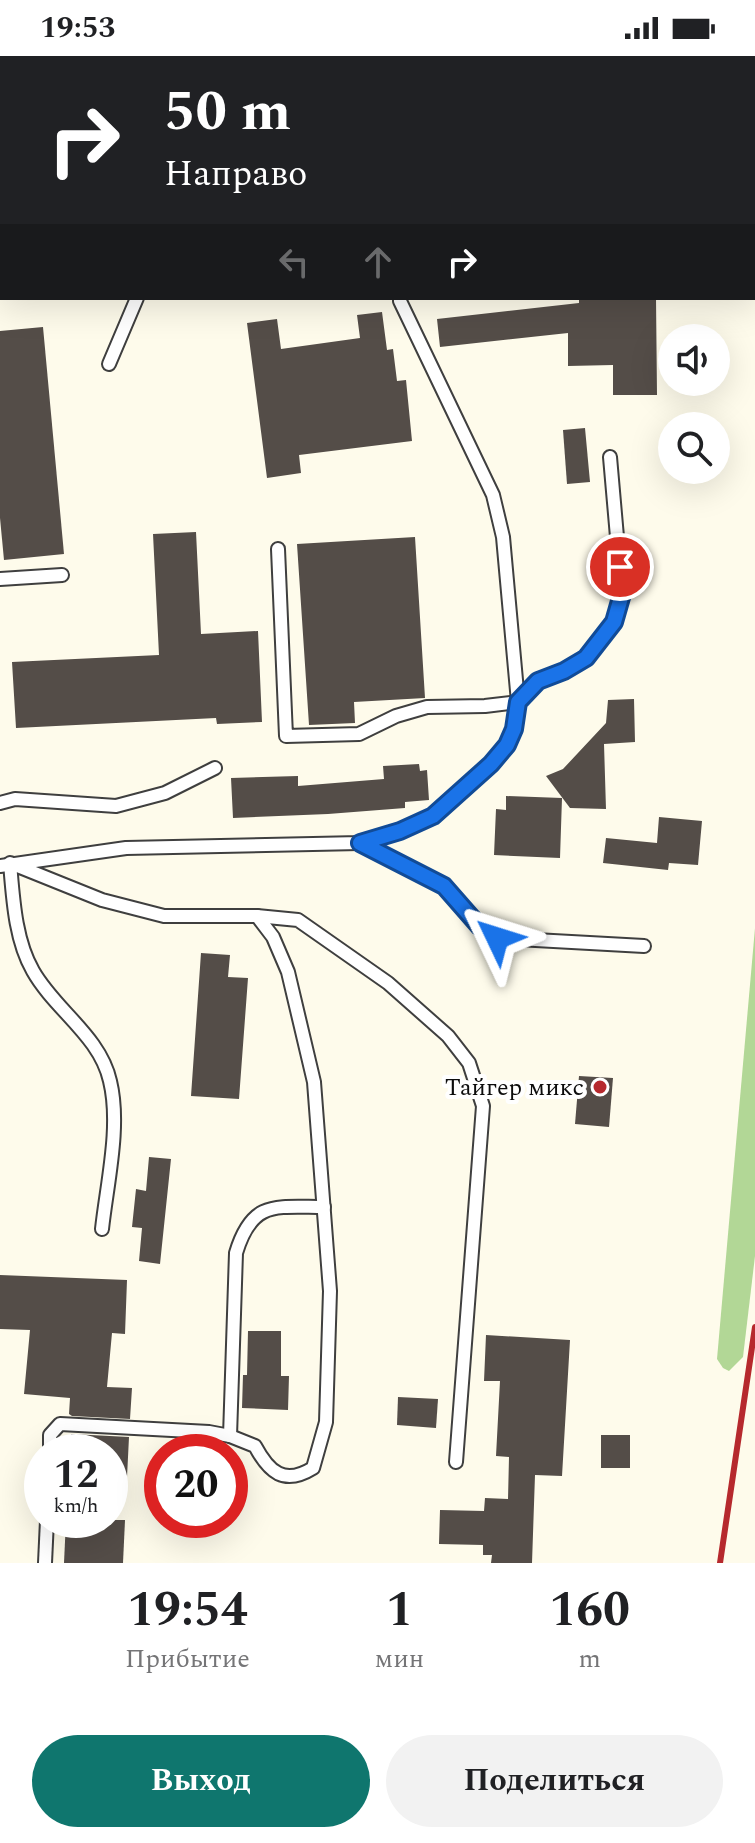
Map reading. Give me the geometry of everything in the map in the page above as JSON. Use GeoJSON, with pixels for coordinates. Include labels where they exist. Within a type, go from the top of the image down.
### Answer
{"type":"FeatureCollection","features":[{"type":"Feature","properties":{"kind":"lane"},"geometry":{"type":"LineString","coordinates":[[109,364],[136,300]]}},
{"type":"Feature","properties":{"kind":"lane"},"geometry":{"type":"LineString","coordinates":[[5,864],[126,848],[360,843],[400,831],[433,816],[507,745],[514,729],[518,702],[503,537],[493,495],[400,301]]}},
{"type":"Feature","properties":{"kind":"lane"},"geometry":{"type":"LineString","coordinates":[[278,549],[286,736],[359,734],[396,716],[427,707],[518,702],[538,681],[586,658],[614,622],[622,594],[610,457]]}},
{"type":"Feature","properties":{"kind":"lane"},"geometry":{"type":"LineString","coordinates":[[0,579],[62,575]]}},
{"type":"Feature","properties":{"kind":"lane"},"geometry":{"type":"LineString","coordinates":[[0,803],[15,799],[116,806],[165,793],[215,768]]}},
{"type":"Feature","properties":{"kind":"lane"},"geometry":{"type":"LineString","coordinates":[[360,843],[444,886],[479,926],[497,938],[644,946]]}},
{"type":"Feature","properties":{"kind":"lane"},"geometry":{"type":"LineString","coordinates":[[5,864],[102,900],[164,916],[257,916],[298,920],[388,983],[448,1036],[469,1063],[483,1106],[456,1462]]}},
{"type":"Feature","properties":{"kind":"lane"},"geometry":{"type":"LineString","coordinates":[[5,864],[33,972],[99,1053],[110,1080],[114,1117],[102,1229]]}},
{"type":"Feature","properties":{"kind":"lane"},"geometry":{"type":"LineString","coordinates":[[248,1443],[255,1446],[265,1465],[281,1475],[300,1476],[313,1468],[326,1422],[330,1291],[314,1082],[288,972],[273,937],[257,916]]}},
{"type":"Feature","properties":{"kind":"lane"},"geometry":{"type":"LineString","coordinates":[[230,1434],[236,1253],[242,1232],[255,1214],[277,1207],[324,1207]]}},
{"type":"Feature","properties":{"kind":"lane"},"geometry":{"type":"LineString","coordinates":[[51,1434],[60,1424],[216,1434]]}},
{"type":"Feature","properties":{"kind":"lane"},"geometry":{"type":"LineString","coordinates":[[45,1563],[46,1538]]}},
{"type":"Feature","properties":{"kind":"green space"},"geometry":{"type":"Polygon","coordinates":[[[755,928],[755,1256],[743,1357],[729,1371],[717,1359],[755,928]]]}},
{"type":"Feature","properties":{"kind":"building"},"geometry":{"type":"Polygon","coordinates":[[[579,300],[656,300],[657,395],[613,395],[613,365],[568,366],[568,333],[440,347],[437,319],[579,303],[579,300]]]}},
{"type":"Feature","properties":{"kind":"building"},"geometry":{"type":"Polygon","coordinates":[[[382,312],[387,350],[393,349],[397,381],[406,380],[412,441],[299,455],[301,473],[267,478],[247,323],[277,319],[281,349],[360,338],[357,315],[382,312]]]}},
{"type":"Feature","properties":{"kind":"building"},"geometry":{"type":"Polygon","coordinates":[[[43,327],[64,554],[4,560],[0,518],[0,331],[43,327]]]}},
{"type":"Feature","properties":{"kind":"building"},"geometry":{"type":"Polygon","coordinates":[[[585,428],[590,482],[567,484],[563,430],[585,428]]]}},
{"type":"Feature","properties":{"kind":"building"},"geometry":{"type":"Polygon","coordinates":[[[196,532],[201,634],[258,631],[262,722],[217,724],[216,718],[16,728],[12,662],[159,655],[153,534],[196,532]]]}},
{"type":"Feature","properties":{"kind":"building"},"geometry":{"type":"Polygon","coordinates":[[[415,537],[425,698],[354,702],[355,723],[309,725],[297,544],[415,537]]]}},
{"type":"Feature","properties":{"kind":"building"},"geometry":{"type":"Polygon","coordinates":[[[634,699],[635,742],[604,744],[606,809],[570,808],[546,776],[563,769],[606,723],[608,700],[634,699]]]}},
{"type":"Feature","properties":{"kind":"building"},"geometry":{"type":"Polygon","coordinates":[[[419,764],[420,771],[427,770],[429,800],[405,802],[405,808],[233,818],[231,778],[298,776],[298,786],[384,779],[383,766],[419,764]]]}},
{"type":"Feature","properties":{"kind":"building"},"geometry":{"type":"Polygon","coordinates":[[[506,796],[562,798],[560,858],[494,855],[496,809],[506,810],[506,796]]]}},
{"type":"Feature","properties":{"kind":"building"},"geometry":{"type":"Polygon","coordinates":[[[659,817],[702,821],[698,865],[669,863],[668,870],[603,863],[606,838],[657,843],[659,817]]]}},
{"type":"Feature","properties":{"kind":"building"},"geometry":{"type":"Polygon","coordinates":[[[201,953],[230,955],[228,977],[248,978],[239,1099],[191,1096],[201,953]]]}},
{"type":"Feature","properties":{"kind":"building"},"geometry":{"type":"Polygon","coordinates":[[[579,1076],[613,1078],[609,1127],[575,1124],[579,1076]]]}},
{"type":"Feature","properties":{"kind":"building"},"geometry":{"type":"Polygon","coordinates":[[[149,1157],[171,1159],[160,1264],[139,1261],[142,1228],[132,1227],[136,1189],[146,1191],[149,1157]]]}},
{"type":"Feature","properties":{"kind":"building"},"geometry":{"type":"Polygon","coordinates":[[[0,1275],[127,1280],[125,1334],[112,1333],[107,1387],[132,1388],[130,1419],[72,1416],[69,1414],[70,1398],[24,1394],[30,1330],[0,1329],[0,1275]]]}},
{"type":"Feature","properties":{"kind":"building"},"geometry":{"type":"Polygon","coordinates":[[[248,1331],[281,1331],[281,1376],[289,1376],[288,1410],[242,1408],[243,1375],[247,1375],[248,1331]]]}},
{"type":"Feature","properties":{"kind":"building"},"geometry":{"type":"Polygon","coordinates":[[[486,1335],[570,1340],[562,1476],[535,1475],[532,1563],[491,1563],[492,1555],[483,1555],[483,1545],[439,1544],[440,1510],[484,1511],[485,1498],[508,1499],[509,1457],[496,1456],[500,1381],[484,1381],[486,1335]]]}},
{"type":"Feature","properties":{"kind":"building"},"geometry":{"type":"Polygon","coordinates":[[[398,1397],[438,1399],[436,1428],[397,1425],[398,1397]]]}},
{"type":"Feature","properties":{"kind":"building"},"geometry":{"type":"Polygon","coordinates":[[[601,1435],[630,1435],[630,1468],[601,1468],[601,1435]]]}},
{"type":"Feature","properties":{"kind":"building"},"geometry":{"type":"Polygon","coordinates":[[[65,1538],[124,1538],[123,1563],[64,1563],[65,1538]]]}},
{"type":"Feature","properties":{"kind":"railway"},"geometry":{"type":"LineString","coordinates":[[720,1563],[755,1327]]}},
{"type":"Feature","properties":{"kind":"place","name":"Тайгер микс"},"geometry":{"type":"Point","coordinates":[600,1087]}},
{"type":"Feature","properties":{"kind":"route"},"geometry":{"type":"LineString","coordinates":[[497,938],[479,926],[444,886],[360,843],[400,831],[433,816],[491,764],[507,745],[514,729],[518,702],[538,681],[586,658],[614,622],[622,594],[620,567]]}}]}
